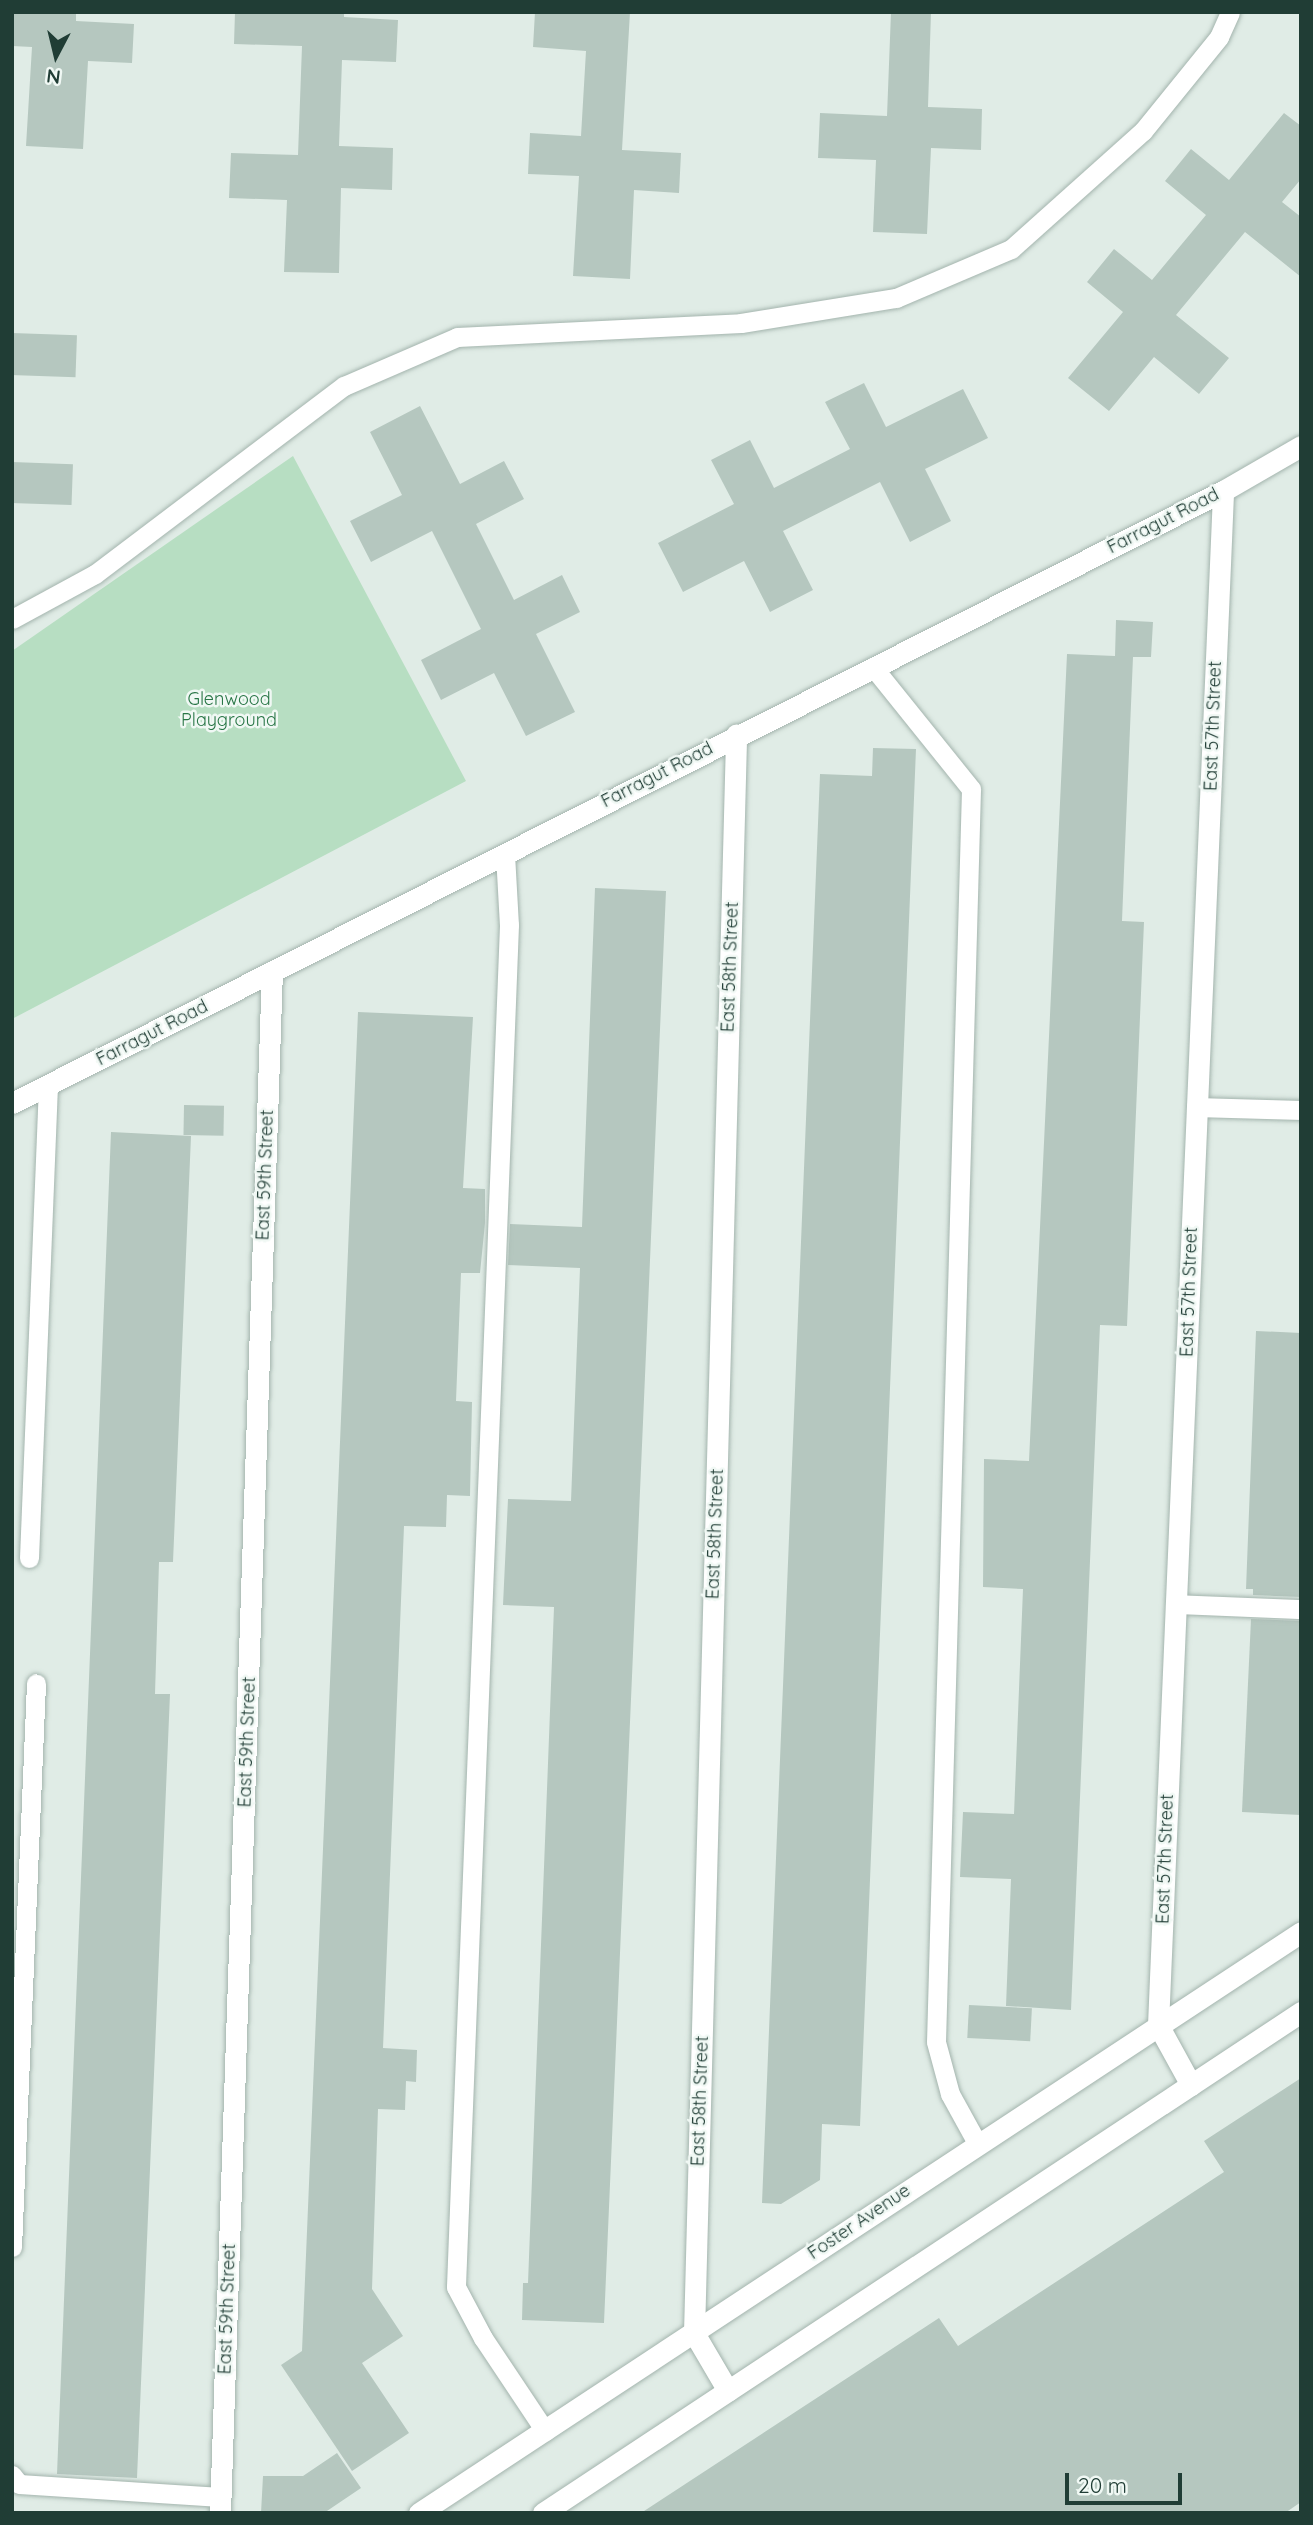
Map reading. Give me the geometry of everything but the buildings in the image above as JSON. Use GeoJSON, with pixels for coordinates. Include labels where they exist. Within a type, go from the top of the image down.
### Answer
{"type":"FeatureCollection","features":[{"type":"Feature","properties":{"kind":"street","name":"Farragut Road"},"geometry":{"type":"LineString","coordinates":[[12,1104],[736,735],[1223,491],[1301,446]]}},
{"type":"Feature","properties":{"kind":"street","name":"East 57th Street"},"geometry":{"type":"LineString","coordinates":[[1158,2025],[1223,491]]}},
{"type":"Feature","properties":{"kind":"street","name":"East 58th Street"},"geometry":{"type":"LineString","coordinates":[[694,2333],[736,735]]}},
{"type":"Feature","properties":{"kind":"street","name":"East 59th Street"},"geometry":{"type":"LineString","coordinates":[[221,2505],[272,972]]}},
{"type":"Feature","properties":{"kind":"street","name":"Foster Avenue"},"geometry":{"type":"LineString","coordinates":[[419,2513],[1301,1932]]}},
{"type":"Feature","properties":{"kind":"street"},"geometry":{"type":"LineString","coordinates":[[543,2513],[1301,2012]]}},
{"type":"Feature","properties":{"kind":"street"},"geometry":{"type":"LineString","coordinates":[[1158,2025],[1191,2085]]}},
{"type":"Feature","properties":{"kind":"street"},"geometry":{"type":"LineString","coordinates":[[694,2333],[728,2391]]}},
{"type":"Feature","properties":{"kind":"lane"},"geometry":{"type":"LineString","coordinates":[[12,619],[95,574],[344,386],[457,337],[741,323],[896,298],[1011,249],[1143,131],[1219,37],[1230,12]]}},
{"type":"Feature","properties":{"kind":"lane"},"geometry":{"type":"LineString","coordinates":[[873,667],[971,789],[936,2042],[950,2094],[977,2143]]}},
{"type":"Feature","properties":{"kind":"lane"},"geometry":{"type":"LineString","coordinates":[[505,854],[509,925],[456,2287],[483,2338],[545,2431]]}},
{"type":"Feature","properties":{"kind":"lane"},"geometry":{"type":"LineString","coordinates":[[29,1559],[48,1085]]}},
{"type":"Feature","properties":{"kind":"lane"},"geometry":{"type":"LineString","coordinates":[[1196,1107],[1301,1110]]}},
{"type":"Feature","properties":{"kind":"lane"},"geometry":{"type":"LineString","coordinates":[[1175,1604],[1301,1609]]}},
{"type":"Feature","properties":{"kind":"lane"},"geometry":{"type":"LineString","coordinates":[[12,2246],[36,1684]]}},
{"type":"Feature","properties":{"kind":"lane"},"geometry":{"type":"LineString","coordinates":[[12,2474],[19,2484],[221,2505]]}},
{"type":"Feature","properties":{"kind":"green space","name":"Glenwood Playground"},"geometry":{"type":"Polygon","coordinates":[[[293,456],[466,781],[12,1019],[12,651],[293,456]]]}}]}
